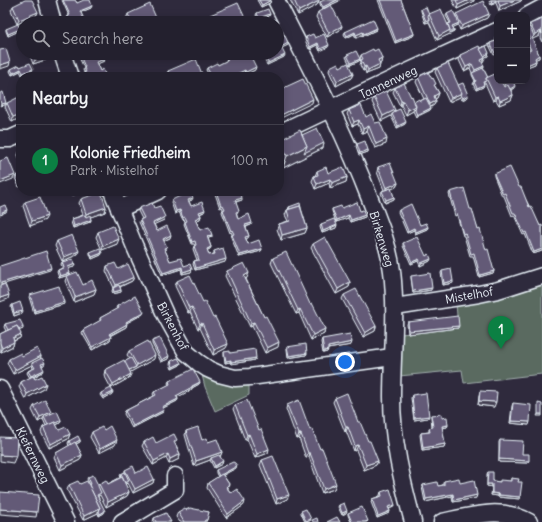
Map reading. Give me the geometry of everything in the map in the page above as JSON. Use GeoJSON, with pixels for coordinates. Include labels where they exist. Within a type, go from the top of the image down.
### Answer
{"type":"FeatureCollection","features":[{"type":"Feature","properties":{"kind":"street"},"geometry":{"type":"LineString","coordinates":[[47,0],[51,16]]}},
{"type":"Feature","properties":{"kind":"street","name":"Birkenweg"},"geometry":{"type":"LineString","coordinates":[[276,0],[284,16]]}},
{"type":"Feature","properties":{"kind":"street"},"geometry":{"type":"LineString","coordinates":[[530,14],[542,8]]}},
{"type":"Feature","properties":{"kind":"street","name":"Birkenweg"},"geometry":{"type":"LineString","coordinates":[[284,16],[345,140],[384,235],[390,255],[395,307],[392,357],[392,399],[395,440],[403,484],[413,522]]}},
{"type":"Feature","properties":{"kind":"street","name":"Tannenweg"},"geometry":{"type":"LineString","coordinates":[[284,131],[494,32]]}},
{"type":"Feature","properties":{"kind":"street"},"geometry":{"type":"LineString","coordinates":[[64,60],[68,72]]}},
{"type":"Feature","properties":{"kind":"street","name":"Birkenhof"},"geometry":{"type":"LineString","coordinates":[[114,196],[165,314],[186,352],[208,370],[236,378],[250,378],[392,357]]}},
{"type":"Feature","properties":{"kind":"street"},"geometry":{"type":"LineString","coordinates":[[119,209],[147,196]]}},
{"type":"Feature","properties":{"kind":"street","name":"Mistelhof"},"geometry":{"type":"LineString","coordinates":[[395,307],[498,290],[542,276]]}},
{"type":"Feature","properties":{"kind":"street","name":"Kiefernweg"},"geometry":{"type":"LineString","coordinates":[[0,389],[66,522]]}},
{"type":"Feature","properties":{"kind":"street"},"geometry":{"type":"LineString","coordinates":[[122,522],[175,490],[175,476]]}},
{"type":"Feature","properties":{"kind":"street"},"geometry":{"type":"LineString","coordinates":[[442,522],[487,513],[505,514],[529,522]]}},
{"type":"Feature","properties":{"kind":"green space"},"geometry":{"type":"Polygon","coordinates":[[[542,282],[542,374],[464,383],[462,370],[399,376],[401,334],[458,328],[456,303],[542,282]]]}},
{"type":"Feature","properties":{"kind":"green space"},"geometry":{"type":"Polygon","coordinates":[[[202,375],[236,385],[249,386],[249,395],[215,411],[205,387],[202,375]]]}},
{"type":"Feature","properties":{"kind":"building"},"geometry":{"type":"Polygon","coordinates":[[[25,0],[32,0],[38,12],[28,16],[17,16],[13,6],[25,0]]]}},
{"type":"Feature","properties":{"kind":"building"},"geometry":{"type":"Polygon","coordinates":[[[63,0],[75,0],[77,3],[84,0],[90,0],[92,6],[80,11],[82,16],[68,16],[70,15],[63,0]]]}},
{"type":"Feature","properties":{"kind":"building"},"geometry":{"type":"Polygon","coordinates":[[[259,0],[271,0],[262,5],[259,0]]]}},
{"type":"Feature","properties":{"kind":"building"},"geometry":{"type":"Polygon","coordinates":[[[294,0],[319,0],[319,1],[299,11],[294,0]]]}},
{"type":"Feature","properties":{"kind":"building"},"geometry":{"type":"Polygon","coordinates":[[[324,0],[337,0],[323,7],[320,2],[324,0]]]}},
{"type":"Feature","properties":{"kind":"building"},"geometry":{"type":"Polygon","coordinates":[[[380,0],[401,0],[414,34],[396,41],[380,0]]]}},
{"type":"Feature","properties":{"kind":"building"},"geometry":{"type":"Polygon","coordinates":[[[456,0],[469,0],[458,5],[456,0]]]}},
{"type":"Feature","properties":{"kind":"building"},"geometry":{"type":"Polygon","coordinates":[[[498,0],[515,0],[500,6],[498,0]]]}},
{"type":"Feature","properties":{"kind":"building"},"geometry":{"type":"Polygon","coordinates":[[[483,1],[489,14],[462,26],[456,14],[483,1]]]}},
{"type":"Feature","properties":{"kind":"building"},"geometry":{"type":"Polygon","coordinates":[[[238,3],[244,16],[210,16],[238,3]]]}},
{"type":"Feature","properties":{"kind":"building"},"geometry":{"type":"Polygon","coordinates":[[[150,4],[155,16],[129,16],[128,14],[150,4]]]}},
{"type":"Feature","properties":{"kind":"building"},"geometry":{"type":"Polygon","coordinates":[[[331,5],[342,26],[329,33],[318,12],[331,5]]]}},
{"type":"Feature","properties":{"kind":"building"},"geometry":{"type":"Polygon","coordinates":[[[426,7],[429,14],[429,19],[426,21],[421,9],[426,7]]]}},
{"type":"Feature","properties":{"kind":"building"},"geometry":{"type":"Polygon","coordinates":[[[268,9],[270,14],[258,16],[257,13],[268,9]]]}},
{"type":"Feature","properties":{"kind":"building"},"geometry":{"type":"Polygon","coordinates":[[[441,9],[450,30],[439,36],[429,14],[441,9]]]}},
{"type":"Feature","properties":{"kind":"building"},"geometry":{"type":"Polygon","coordinates":[[[453,11],[459,23],[452,26],[454,30],[450,33],[448,24],[451,23],[447,14],[453,11]]]}},
{"type":"Feature","properties":{"kind":"building"},"geometry":{"type":"Polygon","coordinates":[[[373,19],[377,28],[364,34],[363,32],[356,35],[355,32],[347,36],[345,32],[373,19]]]}},
{"type":"Feature","properties":{"kind":"building"},"geometry":{"type":"Polygon","coordinates":[[[542,19],[542,34],[541,31],[535,34],[530,24],[542,19]]]}},
{"type":"Feature","properties":{"kind":"building"},"geometry":{"type":"Polygon","coordinates":[[[16,25],[16,31],[8,34],[6,29],[16,25]]]}},
{"type":"Feature","properties":{"kind":"building"},"geometry":{"type":"Polygon","coordinates":[[[530,27],[534,36],[532,38],[539,55],[535,58],[536,61],[530,64],[530,27]]]}},
{"type":"Feature","properties":{"kind":"building"},"geometry":{"type":"Polygon","coordinates":[[[284,34],[288,43],[284,45],[284,34]]]}},
{"type":"Feature","properties":{"kind":"building"},"geometry":{"type":"Polygon","coordinates":[[[313,34],[315,38],[324,34],[329,45],[320,49],[318,43],[310,47],[306,37],[313,34]]]}},
{"type":"Feature","properties":{"kind":"building"},"geometry":{"type":"Polygon","coordinates":[[[494,42],[494,51],[490,43],[494,42]]]}},
{"type":"Feature","properties":{"kind":"building"},"geometry":{"type":"Polygon","coordinates":[[[479,46],[485,58],[481,60],[484,66],[475,70],[472,64],[466,67],[460,55],[479,46]]]}},
{"type":"Feature","properties":{"kind":"building"},"geometry":{"type":"Polygon","coordinates":[[[486,46],[489,53],[484,56],[480,49],[486,46]]]}},
{"type":"Feature","properties":{"kind":"building"},"geometry":{"type":"Polygon","coordinates":[[[6,49],[10,62],[0,65],[0,50],[6,49]]]}},
{"type":"Feature","properties":{"kind":"building"},"geometry":{"type":"Polygon","coordinates":[[[373,49],[374,51],[378,49],[382,58],[378,60],[380,64],[368,70],[366,66],[364,67],[361,60],[363,59],[361,55],[373,49]]]}},
{"type":"Feature","properties":{"kind":"building"},"geometry":{"type":"Polygon","coordinates":[[[356,51],[360,59],[351,63],[347,55],[356,51]]]}},
{"type":"Feature","properties":{"kind":"building"},"geometry":{"type":"Polygon","coordinates":[[[82,60],[102,60],[96,62],[100,71],[103,69],[104,72],[86,72],[82,60]]]}},
{"type":"Feature","properties":{"kind":"building"},"geometry":{"type":"Polygon","coordinates":[[[196,60],[201,72],[168,72],[196,60]]]}},
{"type":"Feature","properties":{"kind":"building"},"geometry":{"type":"Polygon","coordinates":[[[228,60],[252,60],[256,67],[246,72],[245,70],[241,72],[209,72],[207,68],[217,63],[218,65],[228,60]]]}},
{"type":"Feature","properties":{"kind":"building"},"geometry":{"type":"Polygon","coordinates":[[[267,60],[274,60],[268,63],[267,60]]]}},
{"type":"Feature","properties":{"kind":"building"},"geometry":{"type":"Polygon","coordinates":[[[30,63],[33,69],[22,72],[21,69],[13,73],[11,69],[19,65],[20,67],[30,63]]]}},
{"type":"Feature","properties":{"kind":"building"},"geometry":{"type":"Polygon","coordinates":[[[338,63],[340,67],[348,63],[353,74],[337,81],[330,67],[338,63]]]}},
{"type":"Feature","properties":{"kind":"building"},"geometry":{"type":"Polygon","coordinates":[[[448,63],[462,93],[451,98],[437,68],[448,63]]]}},
{"type":"Feature","properties":{"kind":"building"},"geometry":{"type":"Polygon","coordinates":[[[483,68],[488,78],[486,78],[486,81],[483,82],[484,85],[477,88],[474,82],[476,81],[472,73],[483,68]]]}},
{"type":"Feature","properties":{"kind":"building"},"geometry":{"type":"Polygon","coordinates":[[[428,72],[432,79],[433,78],[436,84],[434,85],[439,93],[434,96],[436,101],[430,104],[418,77],[428,72]]]}},
{"type":"Feature","properties":{"kind":"building"},"geometry":{"type":"Polygon","coordinates":[[[494,74],[494,84],[502,84],[504,87],[508,85],[513,95],[500,101],[498,96],[495,97],[486,78],[494,74]]]}},
{"type":"Feature","properties":{"kind":"building"},"geometry":{"type":"Polygon","coordinates":[[[303,79],[313,99],[284,114],[284,88],[303,79]]]}},
{"type":"Feature","properties":{"kind":"building"},"geometry":{"type":"Polygon","coordinates":[[[404,83],[416,106],[408,110],[403,101],[401,101],[395,88],[404,83]]]}},
{"type":"Feature","properties":{"kind":"building"},"geometry":{"type":"Polygon","coordinates":[[[463,83],[468,95],[463,98],[458,85],[463,83]]]}},
{"type":"Feature","properties":{"kind":"building"},"geometry":{"type":"Polygon","coordinates":[[[506,84],[514,84],[515,86],[510,89],[508,85],[507,86],[506,84]]]}},
{"type":"Feature","properties":{"kind":"building"},"geometry":{"type":"Polygon","coordinates":[[[386,91],[395,110],[383,116],[374,97],[386,91]]]}},
{"type":"Feature","properties":{"kind":"building"},"geometry":{"type":"Polygon","coordinates":[[[3,92],[6,103],[1,104],[0,93],[3,92]]]}},
{"type":"Feature","properties":{"kind":"building"},"geometry":{"type":"Polygon","coordinates":[[[16,98],[16,116],[13,117],[7,103],[16,98]]]}},
{"type":"Feature","properties":{"kind":"building"},"geometry":{"type":"Polygon","coordinates":[[[426,98],[431,108],[417,115],[414,102],[419,99],[420,101],[426,98]]]}},
{"type":"Feature","properties":{"kind":"building"},"geometry":{"type":"Polygon","coordinates":[[[361,105],[366,117],[371,114],[375,123],[380,122],[387,139],[376,144],[369,126],[363,129],[359,120],[354,122],[349,110],[361,105]]]}},
{"type":"Feature","properties":{"kind":"building"},"geometry":{"type":"Polygon","coordinates":[[[400,109],[406,122],[398,126],[392,114],[400,109]]]}},
{"type":"Feature","properties":{"kind":"building"},"geometry":{"type":"Polygon","coordinates":[[[317,128],[324,143],[304,153],[307,146],[302,135],[317,128]]]}},
{"type":"Feature","properties":{"kind":"building"},"geometry":{"type":"Polygon","coordinates":[[[300,130],[307,146],[287,156],[284,149],[284,138],[300,130]]]}},
{"type":"Feature","properties":{"kind":"building"},"geometry":{"type":"Polygon","coordinates":[[[365,141],[368,150],[360,153],[357,144],[365,141]]]}},
{"type":"Feature","properties":{"kind":"building"},"geometry":{"type":"Polygon","coordinates":[[[8,158],[15,175],[0,181],[0,161],[8,158]]]}},
{"type":"Feature","properties":{"kind":"building"},"geometry":{"type":"Polygon","coordinates":[[[390,163],[398,183],[386,188],[378,167],[390,163]]]}},
{"type":"Feature","properties":{"kind":"building"},"geometry":{"type":"Polygon","coordinates":[[[326,167],[328,173],[343,167],[347,177],[332,183],[330,179],[317,184],[314,176],[318,175],[317,171],[326,167]]]}},
{"type":"Feature","properties":{"kind":"building"},"geometry":{"type":"Polygon","coordinates":[[[510,167],[519,187],[521,187],[529,207],[531,206],[540,226],[542,225],[542,249],[534,252],[526,232],[524,233],[494,174],[510,167]]]}},
{"type":"Feature","properties":{"kind":"building"},"geometry":{"type":"Polygon","coordinates":[[[391,188],[394,197],[386,200],[382,191],[391,188]]]}},
{"type":"Feature","properties":{"kind":"building"},"geometry":{"type":"Polygon","coordinates":[[[464,188],[478,230],[480,229],[486,250],[488,249],[494,271],[480,275],[474,253],[471,254],[465,233],[463,234],[450,192],[464,188]]]}},
{"type":"Feature","properties":{"kind":"building"},"geometry":{"type":"Polygon","coordinates":[[[90,196],[102,196],[106,207],[86,214],[81,199],[90,196]]]}},
{"type":"Feature","properties":{"kind":"building"},"geometry":{"type":"Polygon","coordinates":[[[180,196],[192,196],[193,198],[188,200],[191,206],[202,202],[205,210],[199,212],[201,216],[195,219],[200,230],[209,227],[212,235],[207,236],[211,247],[207,249],[209,255],[215,254],[214,251],[223,248],[226,259],[196,268],[194,261],[199,260],[194,246],[196,245],[195,241],[192,242],[185,222],[187,221],[185,217],[183,218],[180,210],[176,211],[172,200],[180,196]]]}},
{"type":"Feature","properties":{"kind":"building"},"geometry":{"type":"Polygon","coordinates":[[[218,196],[241,196],[242,198],[235,200],[239,211],[236,212],[238,219],[249,214],[252,223],[245,225],[249,236],[245,237],[248,244],[259,240],[262,249],[240,255],[232,235],[234,234],[232,230],[231,231],[223,210],[225,209],[223,205],[221,206],[218,196]]]}},
{"type":"Feature","properties":{"kind":"building"},"geometry":{"type":"Polygon","coordinates":[[[40,197],[47,216],[32,221],[25,202],[40,197]]]}},
{"type":"Feature","properties":{"kind":"building"},"geometry":{"type":"Polygon","coordinates":[[[357,202],[360,211],[363,210],[365,215],[351,220],[349,215],[337,220],[332,209],[341,206],[342,208],[357,202]]]}},
{"type":"Feature","properties":{"kind":"building"},"geometry":{"type":"Polygon","coordinates":[[[152,203],[154,208],[160,206],[165,217],[153,223],[157,231],[167,226],[171,235],[163,239],[167,247],[164,248],[170,261],[181,258],[184,266],[190,264],[192,269],[183,272],[182,267],[163,273],[140,220],[144,218],[139,208],[152,203]]]}},
{"type":"Feature","properties":{"kind":"building"},"geometry":{"type":"Polygon","coordinates":[[[300,203],[301,208],[300,206],[290,209],[289,207],[300,203]]]}},
{"type":"Feature","properties":{"kind":"building"},"geometry":{"type":"Polygon","coordinates":[[[411,204],[420,225],[426,223],[428,227],[416,232],[414,228],[408,231],[399,210],[411,204]]]}},
{"type":"Feature","properties":{"kind":"building"},"geometry":{"type":"Polygon","coordinates":[[[5,205],[7,210],[2,212],[3,214],[0,215],[0,207],[5,205]]]}},
{"type":"Feature","properties":{"kind":"building"},"geometry":{"type":"Polygon","coordinates":[[[300,206],[307,228],[282,235],[279,224],[290,221],[287,210],[300,206]]]}},
{"type":"Feature","properties":{"kind":"building"},"geometry":{"type":"Polygon","coordinates":[[[85,215],[86,217],[90,215],[91,220],[74,226],[72,219],[85,215]]]}},
{"type":"Feature","properties":{"kind":"building"},"geometry":{"type":"Polygon","coordinates":[[[334,219],[337,225],[323,231],[321,224],[334,219]]]}},
{"type":"Feature","properties":{"kind":"building"},"geometry":{"type":"Polygon","coordinates":[[[113,226],[119,239],[103,246],[98,232],[113,226]]]}},
{"type":"Feature","properties":{"kind":"building"},"geometry":{"type":"Polygon","coordinates":[[[72,235],[79,251],[64,257],[57,241],[72,235]]]}},
{"type":"Feature","properties":{"kind":"building"},"geometry":{"type":"Polygon","coordinates":[[[325,237],[350,282],[338,289],[313,244],[325,237]]]}},
{"type":"Feature","properties":{"kind":"building"},"geometry":{"type":"Polygon","coordinates":[[[417,237],[426,256],[429,254],[431,259],[421,263],[419,259],[412,262],[403,243],[417,237]]]}},
{"type":"Feature","properties":{"kind":"building"},"geometry":{"type":"Polygon","coordinates":[[[100,248],[102,253],[92,257],[90,252],[100,248]]]}},
{"type":"Feature","properties":{"kind":"building"},"geometry":{"type":"Polygon","coordinates":[[[46,251],[51,268],[1,283],[0,266],[46,251]]]}},
{"type":"Feature","properties":{"kind":"building"},"geometry":{"type":"Polygon","coordinates":[[[286,252],[310,304],[312,303],[325,329],[313,335],[300,309],[298,310],[273,258],[286,252]]]}},
{"type":"Feature","properties":{"kind":"building"},"geometry":{"type":"Polygon","coordinates":[[[73,259],[75,264],[68,267],[70,273],[60,276],[58,270],[64,268],[62,262],[73,259]]]}},
{"type":"Feature","properties":{"kind":"building"},"geometry":{"type":"Polygon","coordinates":[[[115,263],[118,269],[128,264],[134,277],[116,285],[107,266],[115,263]]]}},
{"type":"Feature","properties":{"kind":"building"},"geometry":{"type":"Polygon","coordinates":[[[244,263],[249,273],[244,276],[264,317],[266,316],[279,342],[267,348],[254,322],[251,323],[227,271],[244,263]]]}},
{"type":"Feature","properties":{"kind":"building"},"geometry":{"type":"Polygon","coordinates":[[[451,269],[453,281],[444,283],[442,271],[451,269]]]}},
{"type":"Feature","properties":{"kind":"building"},"geometry":{"type":"Polygon","coordinates":[[[77,272],[83,285],[92,280],[96,289],[75,297],[67,276],[77,272]]]}},
{"type":"Feature","properties":{"kind":"building"},"geometry":{"type":"Polygon","coordinates":[[[430,273],[432,288],[413,291],[411,276],[430,273]]]}},
{"type":"Feature","properties":{"kind":"building"},"geometry":{"type":"Polygon","coordinates":[[[190,275],[203,302],[205,301],[213,318],[215,317],[228,344],[214,350],[202,323],[200,324],[192,307],[189,308],[177,281],[190,275]]]}},
{"type":"Feature","properties":{"kind":"building"},"geometry":{"type":"Polygon","coordinates":[[[5,284],[9,295],[0,298],[0,286],[5,284]]]}},
{"type":"Feature","properties":{"kind":"building"},"geometry":{"type":"Polygon","coordinates":[[[119,285],[121,290],[114,292],[113,288],[119,285]]]}},
{"type":"Feature","properties":{"kind":"building"},"geometry":{"type":"Polygon","coordinates":[[[59,286],[64,302],[35,311],[30,295],[59,286]]]}},
{"type":"Feature","properties":{"kind":"building"},"geometry":{"type":"Polygon","coordinates":[[[356,289],[376,326],[365,333],[344,295],[356,289]]]}},
{"type":"Feature","properties":{"kind":"building"},"geometry":{"type":"Polygon","coordinates":[[[135,296],[144,312],[109,334],[111,337],[92,347],[83,330],[118,308],[117,306],[135,296]]]}},
{"type":"Feature","properties":{"kind":"building"},"geometry":{"type":"Polygon","coordinates":[[[20,302],[23,311],[14,313],[12,305],[20,302]]]}},
{"type":"Feature","properties":{"kind":"building"},"geometry":{"type":"Polygon","coordinates":[[[458,316],[459,326],[409,331],[408,322],[458,316]]]}},
{"type":"Feature","properties":{"kind":"building"},"geometry":{"type":"Polygon","coordinates":[[[20,320],[23,326],[19,329],[17,326],[8,330],[5,324],[20,320]]]}},
{"type":"Feature","properties":{"kind":"building"},"geometry":{"type":"Polygon","coordinates":[[[17,326],[21,334],[13,338],[14,342],[2,348],[0,343],[0,334],[17,326]]]}},
{"type":"Feature","properties":{"kind":"building"},"geometry":{"type":"Polygon","coordinates":[[[350,334],[352,342],[328,347],[328,350],[324,351],[322,339],[350,334]]]}},
{"type":"Feature","properties":{"kind":"building"},"geometry":{"type":"Polygon","coordinates":[[[160,338],[169,356],[162,360],[152,341],[160,338]]]}},
{"type":"Feature","properties":{"kind":"building"},"geometry":{"type":"Polygon","coordinates":[[[148,341],[155,355],[137,365],[129,351],[148,341]]]}},
{"type":"Feature","properties":{"kind":"building"},"geometry":{"type":"Polygon","coordinates":[[[306,344],[307,353],[289,356],[287,347],[306,344]]]}},
{"type":"Feature","properties":{"kind":"building"},"geometry":{"type":"Polygon","coordinates":[[[37,348],[41,356],[15,370],[9,359],[21,353],[22,356],[37,348]]]}},
{"type":"Feature","properties":{"kind":"building"},"geometry":{"type":"Polygon","coordinates":[[[255,349],[256,358],[231,362],[231,360],[226,361],[224,352],[230,351],[230,353],[255,349]]]}},
{"type":"Feature","properties":{"kind":"building"},"geometry":{"type":"Polygon","coordinates":[[[42,358],[45,363],[41,364],[44,370],[31,376],[28,371],[35,368],[32,363],[42,358]]]}},
{"type":"Feature","properties":{"kind":"building"},"geometry":{"type":"Polygon","coordinates":[[[131,358],[136,367],[129,370],[124,362],[131,358]]]}},
{"type":"Feature","properties":{"kind":"building"},"geometry":{"type":"Polygon","coordinates":[[[178,358],[181,363],[173,367],[171,361],[178,358]]]}},
{"type":"Feature","properties":{"kind":"building"},"geometry":{"type":"Polygon","coordinates":[[[124,360],[131,374],[113,384],[105,370],[124,360]]]}},
{"type":"Feature","properties":{"kind":"building"},"geometry":{"type":"Polygon","coordinates":[[[193,369],[200,382],[176,396],[178,399],[162,407],[164,410],[133,426],[125,411],[156,395],[154,392],[170,384],[169,381],[193,369]]]}},
{"type":"Feature","properties":{"kind":"building"},"geometry":{"type":"Polygon","coordinates":[[[33,376],[35,379],[42,376],[46,384],[27,394],[21,382],[33,376]]]}},
{"type":"Feature","properties":{"kind":"building"},"geometry":{"type":"Polygon","coordinates":[[[111,388],[113,392],[103,397],[101,393],[111,388]]]}},
{"type":"Feature","properties":{"kind":"building"},"geometry":{"type":"Polygon","coordinates":[[[480,391],[497,392],[496,402],[479,401],[480,391]]]}},
{"type":"Feature","properties":{"kind":"building"},"geometry":{"type":"Polygon","coordinates":[[[347,393],[358,422],[360,422],[368,441],[370,441],[378,461],[366,465],[358,445],[355,446],[348,427],[346,427],[335,398],[347,393]]]}},
{"type":"Feature","properties":{"kind":"building"},"geometry":{"type":"Polygon","coordinates":[[[426,393],[429,416],[414,418],[412,395],[426,393]]]}},
{"type":"Feature","properties":{"kind":"building"},"geometry":{"type":"Polygon","coordinates":[[[45,400],[51,412],[40,417],[34,406],[45,400]]]}},
{"type":"Feature","properties":{"kind":"building"},"geometry":{"type":"Polygon","coordinates":[[[247,400],[259,430],[261,429],[269,449],[257,454],[249,434],[247,435],[235,405],[247,400]]]}},
{"type":"Feature","properties":{"kind":"building"},"geometry":{"type":"Polygon","coordinates":[[[299,400],[310,430],[312,429],[320,449],[322,448],[336,484],[324,489],[310,453],[308,453],[301,434],[299,434],[287,405],[299,400]]]}},
{"type":"Feature","properties":{"kind":"building"},"geometry":{"type":"Polygon","coordinates":[[[513,403],[531,405],[530,422],[511,421],[513,403]]]}},
{"type":"Feature","properties":{"kind":"building"},"geometry":{"type":"Polygon","coordinates":[[[538,403],[542,404],[542,414],[538,414],[538,403]]]}},
{"type":"Feature","properties":{"kind":"building"},"geometry":{"type":"Polygon","coordinates":[[[57,411],[61,420],[48,425],[44,417],[57,411]]]}},
{"type":"Feature","properties":{"kind":"building"},"geometry":{"type":"Polygon","coordinates":[[[442,414],[442,418],[447,417],[448,425],[442,426],[445,444],[423,448],[421,433],[430,432],[429,428],[433,427],[431,415],[442,414]]]}},
{"type":"Feature","properties":{"kind":"building"},"geometry":{"type":"Polygon","coordinates":[[[55,422],[59,430],[66,427],[70,434],[51,444],[43,427],[55,422]]]}},
{"type":"Feature","properties":{"kind":"building"},"geometry":{"type":"Polygon","coordinates":[[[110,426],[117,440],[100,449],[92,432],[102,427],[104,430],[110,426]]]}},
{"type":"Feature","properties":{"kind":"building"},"geometry":{"type":"Polygon","coordinates":[[[198,427],[202,440],[207,438],[208,442],[217,439],[222,452],[196,461],[186,431],[198,427]]]}},
{"type":"Feature","properties":{"kind":"building"},"geometry":{"type":"Polygon","coordinates":[[[174,434],[177,440],[174,442],[180,454],[170,459],[168,454],[154,461],[144,442],[153,437],[156,443],[174,434]]]}},
{"type":"Feature","properties":{"kind":"building"},"geometry":{"type":"Polygon","coordinates":[[[78,436],[80,440],[71,445],[69,441],[78,436]]]}},
{"type":"Feature","properties":{"kind":"building"},"geometry":{"type":"Polygon","coordinates":[[[0,437],[17,438],[16,456],[0,455],[0,437]]]}},
{"type":"Feature","properties":{"kind":"building"},"geometry":{"type":"Polygon","coordinates":[[[500,440],[523,441],[522,454],[529,454],[529,461],[499,459],[500,440]]]}},
{"type":"Feature","properties":{"kind":"building"},"geometry":{"type":"Polygon","coordinates":[[[75,442],[82,455],[62,465],[56,453],[75,442]]]}},
{"type":"Feature","properties":{"kind":"building"},"geometry":{"type":"Polygon","coordinates":[[[219,455],[223,461],[215,466],[211,458],[219,455]]]}},
{"type":"Feature","properties":{"kind":"building"},"geometry":{"type":"Polygon","coordinates":[[[273,456],[289,495],[277,499],[262,460],[273,456]]]}},
{"type":"Feature","properties":{"kind":"building"},"geometry":{"type":"Polygon","coordinates":[[[233,462],[237,466],[219,476],[216,470],[233,462]]]}},
{"type":"Feature","properties":{"kind":"building"},"geometry":{"type":"Polygon","coordinates":[[[133,466],[136,473],[148,467],[154,479],[135,489],[125,470],[133,466]]]}},
{"type":"Feature","properties":{"kind":"building"},"geometry":{"type":"Polygon","coordinates":[[[125,472],[129,481],[125,483],[121,474],[125,472]]]}},
{"type":"Feature","properties":{"kind":"building"},"geometry":{"type":"Polygon","coordinates":[[[488,472],[493,472],[493,481],[511,481],[511,478],[519,479],[518,482],[522,482],[520,497],[492,493],[492,484],[487,484],[488,472]]]}},
{"type":"Feature","properties":{"kind":"building"},"geometry":{"type":"Polygon","coordinates":[[[222,474],[229,484],[226,487],[231,493],[237,489],[245,501],[228,514],[208,483],[222,474]]]}},
{"type":"Feature","properties":{"kind":"building"},"geometry":{"type":"Polygon","coordinates":[[[93,475],[101,493],[97,495],[105,511],[100,514],[100,508],[89,485],[91,484],[88,477],[93,475]]]}},
{"type":"Feature","properties":{"kind":"building"},"geometry":{"type":"Polygon","coordinates":[[[122,477],[129,492],[108,502],[99,484],[106,480],[108,484],[122,477]]]}},
{"type":"Feature","properties":{"kind":"building"},"geometry":{"type":"Polygon","coordinates":[[[459,478],[460,483],[474,480],[477,495],[454,500],[453,494],[426,499],[423,485],[437,482],[438,486],[444,485],[444,481],[459,478]]]}},
{"type":"Feature","properties":{"kind":"building"},"geometry":{"type":"Polygon","coordinates":[[[78,481],[80,484],[87,481],[100,508],[84,516],[69,485],[78,481]]]}},
{"type":"Feature","properties":{"kind":"building"},"geometry":{"type":"Polygon","coordinates":[[[390,489],[395,505],[388,507],[390,511],[378,516],[372,499],[382,496],[381,492],[390,489]]]}},
{"type":"Feature","properties":{"kind":"building"},"geometry":{"type":"Polygon","coordinates":[[[0,492],[39,495],[37,512],[0,509],[0,492]]]}},
{"type":"Feature","properties":{"kind":"building"},"geometry":{"type":"Polygon","coordinates":[[[344,503],[347,511],[342,513],[339,505],[344,503]]]}},
{"type":"Feature","properties":{"kind":"building"},"geometry":{"type":"Polygon","coordinates":[[[362,507],[368,521],[352,522],[348,513],[362,507]]]}},
{"type":"Feature","properties":{"kind":"building"},"geometry":{"type":"Polygon","coordinates":[[[185,508],[186,510],[190,508],[209,512],[207,520],[204,522],[184,522],[178,512],[185,508]]]}},
{"type":"Feature","properties":{"kind":"building"},"geometry":{"type":"Polygon","coordinates":[[[306,509],[311,519],[306,521],[301,511],[306,509]]]}},
{"type":"Feature","properties":{"kind":"building"},"geometry":{"type":"Polygon","coordinates":[[[166,513],[171,522],[156,522],[154,518],[166,513]]]}},
{"type":"Feature","properties":{"kind":"building"},"geometry":{"type":"Polygon","coordinates":[[[337,517],[340,522],[327,522],[337,517]]]}},
{"type":"Feature","properties":{"kind":"building"},"geometry":{"type":"Polygon","coordinates":[[[317,518],[318,522],[313,522],[312,520],[317,518]]]}},
{"type":"Feature","properties":{"kind":"place","name":"Kolonie Friedheim"},"geometry":{"type":"Point","coordinates":[501,349]}}]}
